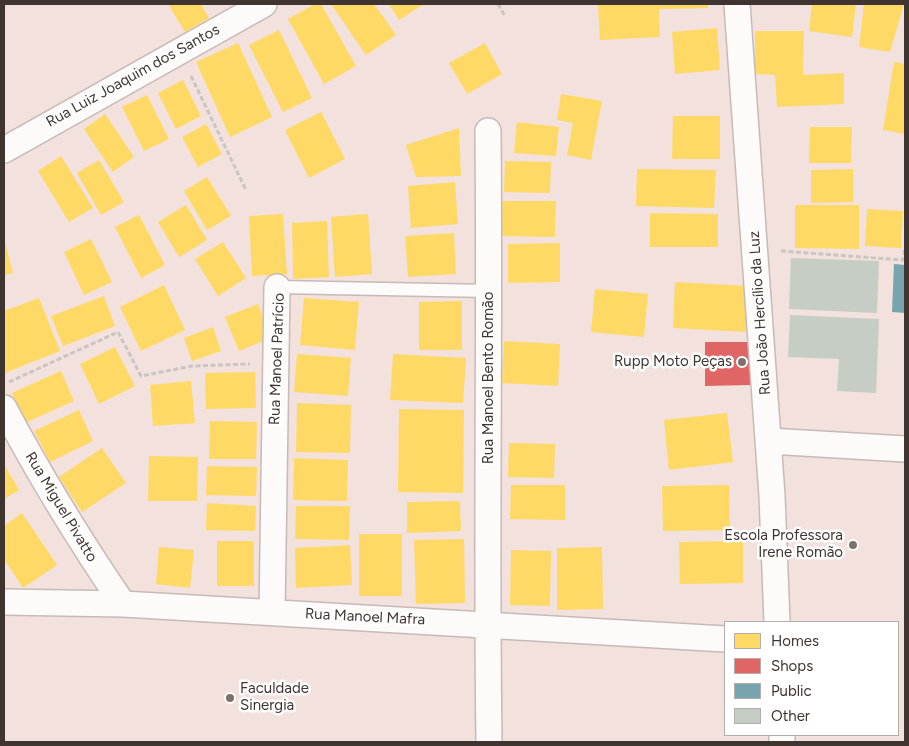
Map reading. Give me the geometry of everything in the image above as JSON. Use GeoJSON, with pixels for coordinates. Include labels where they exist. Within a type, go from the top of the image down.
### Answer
{"type":"FeatureCollection","features":[{"type":"Feature","properties":{"kind":"street","name":"Rua Luiz Joaquim dos Santos"},"geometry":{"type":"LineString","coordinates":[[4,150],[179,50],[264,4]]}},
{"type":"Feature","properties":{"kind":"street","name":"Rua João Hercílio da Luz"},"geometry":{"type":"LineString","coordinates":[[737,4],[756,249],[777,621]]}},
{"type":"Feature","properties":{"kind":"street","name":"Rua Manoel Bento Romão"},"geometry":{"type":"LineString","coordinates":[[488,131],[490,291],[487,624],[489,742]]}},
{"type":"Feature","properties":{"kind":"street","name":"Rua Manoel Patrício"},"geometry":{"type":"LineString","coordinates":[[272,612],[277,287]]}},
{"type":"Feature","properties":{"kind":"street","name":"Rua Miguel Pivatto"},"geometry":{"type":"LineString","coordinates":[[4,408],[57,504],[123,604]]}},
{"type":"Feature","properties":{"kind":"street"},"geometry":{"type":"LineString","coordinates":[[768,441],[905,448]]}},
{"type":"Feature","properties":{"kind":"street","name":"Rua Manoel Mafra"},"geometry":{"type":"LineString","coordinates":[[4,602],[123,604],[724,639]]}},
{"type":"Feature","properties":{"kind":"lane","name":"Rua Manoel Patrício"},"geometry":{"type":"LineString","coordinates":[[277,287],[490,291]]}},
{"type":"Feature","properties":{"kind":"path"},"geometry":{"type":"LineString","coordinates":[[498,4],[505,16]]}},
{"type":"Feature","properties":{"kind":"path"},"geometry":{"type":"LineString","coordinates":[[179,50],[246,190]]}},
{"type":"Feature","properties":{"kind":"path"},"geometry":{"type":"LineString","coordinates":[[756,249],[903,260],[905,248]]}},
{"type":"Feature","properties":{"kind":"path"},"geometry":{"type":"LineString","coordinates":[[4,384],[118,332],[142,376],[192,366],[275,363]]}},
{"type":"Feature","properties":{"kind":"building: Homes"},"geometry":{"type":"Polygon","coordinates":[[[168,4],[201,4],[209,18],[185,32],[168,4]]]}},
{"type":"Feature","properties":{"kind":"building: Homes"},"geometry":{"type":"Polygon","coordinates":[[[315,4],[321,4],[356,66],[324,84],[288,19],[315,4]]]}},
{"type":"Feature","properties":{"kind":"building: Homes"},"geometry":{"type":"Polygon","coordinates":[[[331,4],[374,4],[396,35],[366,55],[331,4]]]}},
{"type":"Feature","properties":{"kind":"building: Homes"},"geometry":{"type":"Polygon","coordinates":[[[389,4],[424,4],[399,20],[389,4]]]}},
{"type":"Feature","properties":{"kind":"building: Homes"},"geometry":{"type":"Polygon","coordinates":[[[598,4],[708,4],[708,8],[659,9],[660,37],[600,40],[598,4]]]}},
{"type":"Feature","properties":{"kind":"building: Homes"},"geometry":{"type":"Polygon","coordinates":[[[812,4],[856,4],[852,37],[809,31],[812,4]]]}},
{"type":"Feature","properties":{"kind":"building: Homes"},"geometry":{"type":"Polygon","coordinates":[[[864,4],[904,4],[890,52],[859,47],[864,4]]]}},
{"type":"Feature","properties":{"kind":"building: Homes"},"geometry":{"type":"Polygon","coordinates":[[[717,28],[720,70],[675,74],[672,32],[717,28]]]}},
{"type":"Feature","properties":{"kind":"building: Homes"},"geometry":{"type":"Polygon","coordinates":[[[279,30],[312,98],[283,112],[249,45],[279,30]]]}},
{"type":"Feature","properties":{"kind":"building: Homes"},"geometry":{"type":"Polygon","coordinates":[[[755,31],[804,31],[803,75],[844,73],[844,104],[777,107],[775,75],[755,74],[755,31]]]}},
{"type":"Feature","properties":{"kind":"building: Homes"},"geometry":{"type":"Polygon","coordinates":[[[238,43],[272,117],[230,137],[196,62],[238,43]]]}},
{"type":"Feature","properties":{"kind":"building: Homes"},"geometry":{"type":"Polygon","coordinates":[[[485,43],[502,74],[467,94],[449,63],[485,43]]]}},
{"type":"Feature","properties":{"kind":"building: Homes"},"geometry":{"type":"Polygon","coordinates":[[[894,62],[905,64],[905,134],[883,130],[894,62]]]}},
{"type":"Feature","properties":{"kind":"building: Homes"},"geometry":{"type":"Polygon","coordinates":[[[183,80],[201,116],[176,129],[158,93],[183,80]]]}},
{"type":"Feature","properties":{"kind":"building: Homes"},"geometry":{"type":"Polygon","coordinates":[[[561,94],[602,101],[591,160],[567,155],[573,123],[557,120],[561,94]]]}},
{"type":"Feature","properties":{"kind":"building: Homes"},"geometry":{"type":"Polygon","coordinates":[[[147,95],[169,139],[144,151],[122,107],[147,95]]]}},
{"type":"Feature","properties":{"kind":"building: Homes"},"geometry":{"type":"Polygon","coordinates":[[[321,112],[345,159],[309,178],[285,130],[321,112]]]}},
{"type":"Feature","properties":{"kind":"building: Homes"},"geometry":{"type":"Polygon","coordinates":[[[105,114],[134,157],[113,172],[84,129],[105,114]]]}},
{"type":"Feature","properties":{"kind":"building: Homes"},"geometry":{"type":"Polygon","coordinates":[[[673,116],[720,116],[720,159],[672,159],[673,116]]]}},
{"type":"Feature","properties":{"kind":"building: Homes"},"geometry":{"type":"Polygon","coordinates":[[[517,122],[559,127],[556,156],[514,153],[517,122]]]}},
{"type":"Feature","properties":{"kind":"building: Homes"},"geometry":{"type":"Polygon","coordinates":[[[206,124],[222,154],[198,167],[182,137],[206,124]]]}},
{"type":"Feature","properties":{"kind":"building: Homes"},"geometry":{"type":"Polygon","coordinates":[[[810,127],[852,127],[851,163],[809,163],[810,127]]]}},
{"type":"Feature","properties":{"kind":"building: Homes"},"geometry":{"type":"Polygon","coordinates":[[[459,128],[461,176],[416,177],[406,145],[459,128]]]}},
{"type":"Feature","properties":{"kind":"building: Homes"},"geometry":{"type":"Polygon","coordinates":[[[61,156],[93,208],[69,222],[38,171],[61,156]]]}},
{"type":"Feature","properties":{"kind":"building: Homes"},"geometry":{"type":"Polygon","coordinates":[[[99,160],[124,202],[101,215],[77,173],[99,160]]]}},
{"type":"Feature","properties":{"kind":"building: Homes"},"geometry":{"type":"Polygon","coordinates":[[[505,161],[551,162],[550,193],[504,192],[505,161]]]}},
{"type":"Feature","properties":{"kind":"building: Homes"},"geometry":{"type":"Polygon","coordinates":[[[637,169],[716,170],[714,208],[636,206],[637,169]]]}},
{"type":"Feature","properties":{"kind":"building: Homes"},"geometry":{"type":"Polygon","coordinates":[[[853,169],[853,202],[811,203],[811,170],[853,169]]]}},
{"type":"Feature","properties":{"kind":"building: Homes"},"geometry":{"type":"Polygon","coordinates":[[[207,177],[231,216],[207,230],[184,191],[207,177]]]}},
{"type":"Feature","properties":{"kind":"building: Homes"},"geometry":{"type":"Polygon","coordinates":[[[455,182],[458,224],[411,228],[408,186],[455,182]]]}},
{"type":"Feature","properties":{"kind":"building: Homes"},"geometry":{"type":"Polygon","coordinates":[[[502,201],[556,201],[555,237],[502,236],[502,201]]]}},
{"type":"Feature","properties":{"kind":"building: Homes"},"geometry":{"type":"Polygon","coordinates":[[[186,205],[207,240],[179,257],[158,222],[186,205]]]}},
{"type":"Feature","properties":{"kind":"building: Homes"},"geometry":{"type":"Polygon","coordinates":[[[795,205],[859,205],[859,249],[795,248],[795,205]]]}},
{"type":"Feature","properties":{"kind":"building: Homes"},"geometry":{"type":"Polygon","coordinates":[[[867,209],[903,211],[901,248],[865,246],[867,209]]]}},
{"type":"Feature","properties":{"kind":"building: Homes"},"geometry":{"type":"Polygon","coordinates":[[[650,213],[718,214],[718,247],[650,247],[650,213]]]}},
{"type":"Feature","properties":{"kind":"building: Homes"},"geometry":{"type":"Polygon","coordinates":[[[283,214],[287,274],[252,276],[249,216],[283,214]]]}},
{"type":"Feature","properties":{"kind":"building: Homes"},"geometry":{"type":"Polygon","coordinates":[[[368,214],[372,274],[335,277],[331,217],[368,214]]]}},
{"type":"Feature","properties":{"kind":"building: Homes"},"geometry":{"type":"Polygon","coordinates":[[[139,215],[165,265],[141,278],[115,227],[139,215]]]}},
{"type":"Feature","properties":{"kind":"building: Homes"},"geometry":{"type":"Polygon","coordinates":[[[327,221],[329,277],[293,279],[292,223],[327,221]]]}},
{"type":"Feature","properties":{"kind":"building: Homes"},"geometry":{"type":"Polygon","coordinates":[[[454,233],[456,274],[408,277],[405,236],[454,233]]]}},
{"type":"Feature","properties":{"kind":"building: Homes"},"geometry":{"type":"Polygon","coordinates":[[[4,239],[13,273],[4,275],[4,239]]]}},
{"type":"Feature","properties":{"kind":"building: Homes"},"geometry":{"type":"Polygon","coordinates":[[[91,239],[112,282],[84,295],[64,252],[91,239]]]}},
{"type":"Feature","properties":{"kind":"building: Homes"},"geometry":{"type":"Polygon","coordinates":[[[223,242],[246,278],[218,296],[195,259],[223,242]]]}},
{"type":"Feature","properties":{"kind":"building: Homes"},"geometry":{"type":"Polygon","coordinates":[[[560,243],[560,282],[508,283],[508,244],[560,243]]]}},
{"type":"Feature","properties":{"kind":"building: Homes"},"geometry":{"type":"Polygon","coordinates":[[[675,282],[748,286],[746,332],[673,328],[675,282]]]}},
{"type":"Feature","properties":{"kind":"building: Homes"},"geometry":{"type":"Polygon","coordinates":[[[164,285],[185,330],[141,351],[120,307],[164,285]]]}},
{"type":"Feature","properties":{"kind":"building: Homes"},"geometry":{"type":"Polygon","coordinates":[[[595,289],[648,294],[644,337],[591,332],[595,289]]]}},
{"type":"Feature","properties":{"kind":"building: Homes"},"geometry":{"type":"Polygon","coordinates":[[[104,296],[115,326],[63,346],[51,316],[104,296]]]}},
{"type":"Feature","properties":{"kind":"building: Homes"},"geometry":{"type":"Polygon","coordinates":[[[39,298],[60,351],[5,373],[4,311],[39,298]]]}},
{"type":"Feature","properties":{"kind":"building: Homes"},"geometry":{"type":"Polygon","coordinates":[[[304,298],[359,302],[355,350],[300,345],[304,298]]]}},
{"type":"Feature","properties":{"kind":"building: Homes"},"geometry":{"type":"Polygon","coordinates":[[[462,301],[462,350],[419,350],[419,302],[462,301]]]}},
{"type":"Feature","properties":{"kind":"building: Homes"},"geometry":{"type":"Polygon","coordinates":[[[258,304],[271,338],[239,351],[225,317],[258,304]]]}},
{"type":"Feature","properties":{"kind":"building: Homes"},"geometry":{"type":"Polygon","coordinates":[[[213,327],[221,351],[192,361],[184,338],[213,327]]]}},
{"type":"Feature","properties":{"kind":"building: Homes"},"geometry":{"type":"Polygon","coordinates":[[[504,341],[560,344],[558,386],[502,383],[504,341]]]}},
{"type":"Feature","properties":{"kind":"building: Homes"},"geometry":{"type":"Polygon","coordinates":[[[115,347],[135,386],[99,404],[80,364],[115,347]]]}},
{"type":"Feature","properties":{"kind":"building: Homes"},"geometry":{"type":"Polygon","coordinates":[[[297,354],[351,358],[348,396],[294,392],[297,354]]]}},
{"type":"Feature","properties":{"kind":"building: Homes"},"geometry":{"type":"Polygon","coordinates":[[[393,354],[466,358],[463,403],[390,400],[393,354]]]}},
{"type":"Feature","properties":{"kind":"building: Homes"},"geometry":{"type":"Polygon","coordinates":[[[61,371],[74,401],[25,423],[12,393],[61,371]]]}},
{"type":"Feature","properties":{"kind":"building: Homes"},"geometry":{"type":"Polygon","coordinates":[[[255,372],[256,408],[206,409],[205,373],[255,372]]]}},
{"type":"Feature","properties":{"kind":"building: Homes"},"geometry":{"type":"Polygon","coordinates":[[[191,381],[195,423],[153,426],[150,385],[191,381]]]}},
{"type":"Feature","properties":{"kind":"building: Homes"},"geometry":{"type":"Polygon","coordinates":[[[297,403],[351,405],[350,453],[296,452],[297,403]]]}},
{"type":"Feature","properties":{"kind":"building: Homes"},"geometry":{"type":"Polygon","coordinates":[[[399,409],[464,410],[463,493],[398,492],[399,409]]]}},
{"type":"Feature","properties":{"kind":"building: Homes"},"geometry":{"type":"Polygon","coordinates":[[[79,410],[93,441],[50,462],[34,431],[79,410]]]}},
{"type":"Feature","properties":{"kind":"building: Homes"},"geometry":{"type":"Polygon","coordinates":[[[727,413],[733,462],[669,470],[664,420],[727,413]]]}},
{"type":"Feature","properties":{"kind":"building: Homes"},"geometry":{"type":"Polygon","coordinates":[[[210,421],[257,422],[256,459],[209,459],[210,421]]]}},
{"type":"Feature","properties":{"kind":"building: Homes"},"geometry":{"type":"Polygon","coordinates":[[[509,443],[555,444],[554,478],[508,477],[509,443]]]}},
{"type":"Feature","properties":{"kind":"building: Homes"},"geometry":{"type":"Polygon","coordinates":[[[102,448],[126,483],[82,512],[59,477],[102,448]]]}},
{"type":"Feature","properties":{"kind":"building: Homes"},"geometry":{"type":"Polygon","coordinates":[[[149,456],[198,457],[197,501],[148,501],[149,456]]]}},
{"type":"Feature","properties":{"kind":"building: Homes"},"geometry":{"type":"Polygon","coordinates":[[[294,458],[348,460],[347,501],[293,500],[294,458]]]}},
{"type":"Feature","properties":{"kind":"building: Homes"},"geometry":{"type":"Polygon","coordinates":[[[4,464],[19,490],[4,499],[4,464]]]}},
{"type":"Feature","properties":{"kind":"building: Homes"},"geometry":{"type":"Polygon","coordinates":[[[207,466],[257,467],[256,496],[206,495],[207,466]]]}},
{"type":"Feature","properties":{"kind":"building: Homes"},"geometry":{"type":"Polygon","coordinates":[[[511,485],[565,485],[565,520],[510,519],[511,485]]]}},
{"type":"Feature","properties":{"kind":"building: Homes"},"geometry":{"type":"Polygon","coordinates":[[[729,485],[730,530],[663,531],[662,486],[729,485]]]}},
{"type":"Feature","properties":{"kind":"building: Homes"},"geometry":{"type":"Polygon","coordinates":[[[460,501],[461,531],[407,533],[407,502],[460,501]]]}},
{"type":"Feature","properties":{"kind":"building: Homes"},"geometry":{"type":"Polygon","coordinates":[[[207,503],[256,506],[255,531],[206,530],[207,503]]]}},
{"type":"Feature","properties":{"kind":"building: Homes"},"geometry":{"type":"Polygon","coordinates":[[[296,506],[350,506],[349,540],[295,539],[296,506]]]}},
{"type":"Feature","properties":{"kind":"building: Homes"},"geometry":{"type":"Polygon","coordinates":[[[22,513],[57,565],[23,588],[4,559],[4,526],[22,513]]]}},
{"type":"Feature","properties":{"kind":"building: Homes"},"geometry":{"type":"Polygon","coordinates":[[[359,534],[402,534],[402,596],[359,596],[359,534]]]}},
{"type":"Feature","properties":{"kind":"building: Homes"},"geometry":{"type":"Polygon","coordinates":[[[464,539],[465,603],[416,604],[414,540],[464,539]]]}},
{"type":"Feature","properties":{"kind":"building: Homes"},"geometry":{"type":"Polygon","coordinates":[[[217,541],[254,541],[254,586],[217,586],[217,541]]]}},
{"type":"Feature","properties":{"kind":"building: Homes"},"geometry":{"type":"Polygon","coordinates":[[[743,541],[743,583],[680,584],[679,542],[743,541]]]}},
{"type":"Feature","properties":{"kind":"building: Homes"},"geometry":{"type":"Polygon","coordinates":[[[350,545],[352,585],[296,588],[295,548],[350,545]]]}},
{"type":"Feature","properties":{"kind":"building: Homes"},"geometry":{"type":"Polygon","coordinates":[[[159,547],[194,550],[190,588],[156,584],[159,547]]]}},
{"type":"Feature","properties":{"kind":"building: Homes"},"geometry":{"type":"Polygon","coordinates":[[[602,547],[603,609],[557,610],[557,548],[602,547]]]}},
{"type":"Feature","properties":{"kind":"building: Homes"},"geometry":{"type":"Polygon","coordinates":[[[511,550],[551,551],[550,606],[510,605],[511,550]]]}},
{"type":"Feature","properties":{"kind":"building: Shops"},"geometry":{"type":"Polygon","coordinates":[[[705,342],[751,342],[751,385],[705,386],[705,342]]]}},
{"type":"Feature","properties":{"kind":"building: Public"},"geometry":{"type":"Polygon","coordinates":[[[894,264],[905,265],[905,313],[892,312],[894,264]]]}},
{"type":"Feature","properties":{"kind":"building: Other"},"geometry":{"type":"Polygon","coordinates":[[[791,258],[879,261],[877,313],[789,309],[791,258]]]}},
{"type":"Feature","properties":{"kind":"building: Other"},"geometry":{"type":"Polygon","coordinates":[[[790,315],[879,319],[876,393],[837,391],[839,359],[788,357],[790,315]]]}},
{"type":"Feature","properties":{"kind":"place","name":"Rupp Moto Peças"},"geometry":{"type":"Point","coordinates":[742,362]}},
{"type":"Feature","properties":{"kind":"place","name":"Escola Professora Irene Romão"},"geometry":{"type":"Point","coordinates":[853,545]}},
{"type":"Feature","properties":{"kind":"place","name":"Faculdade Sinergia"},"geometry":{"type":"Point","coordinates":[230,698]}}]}
